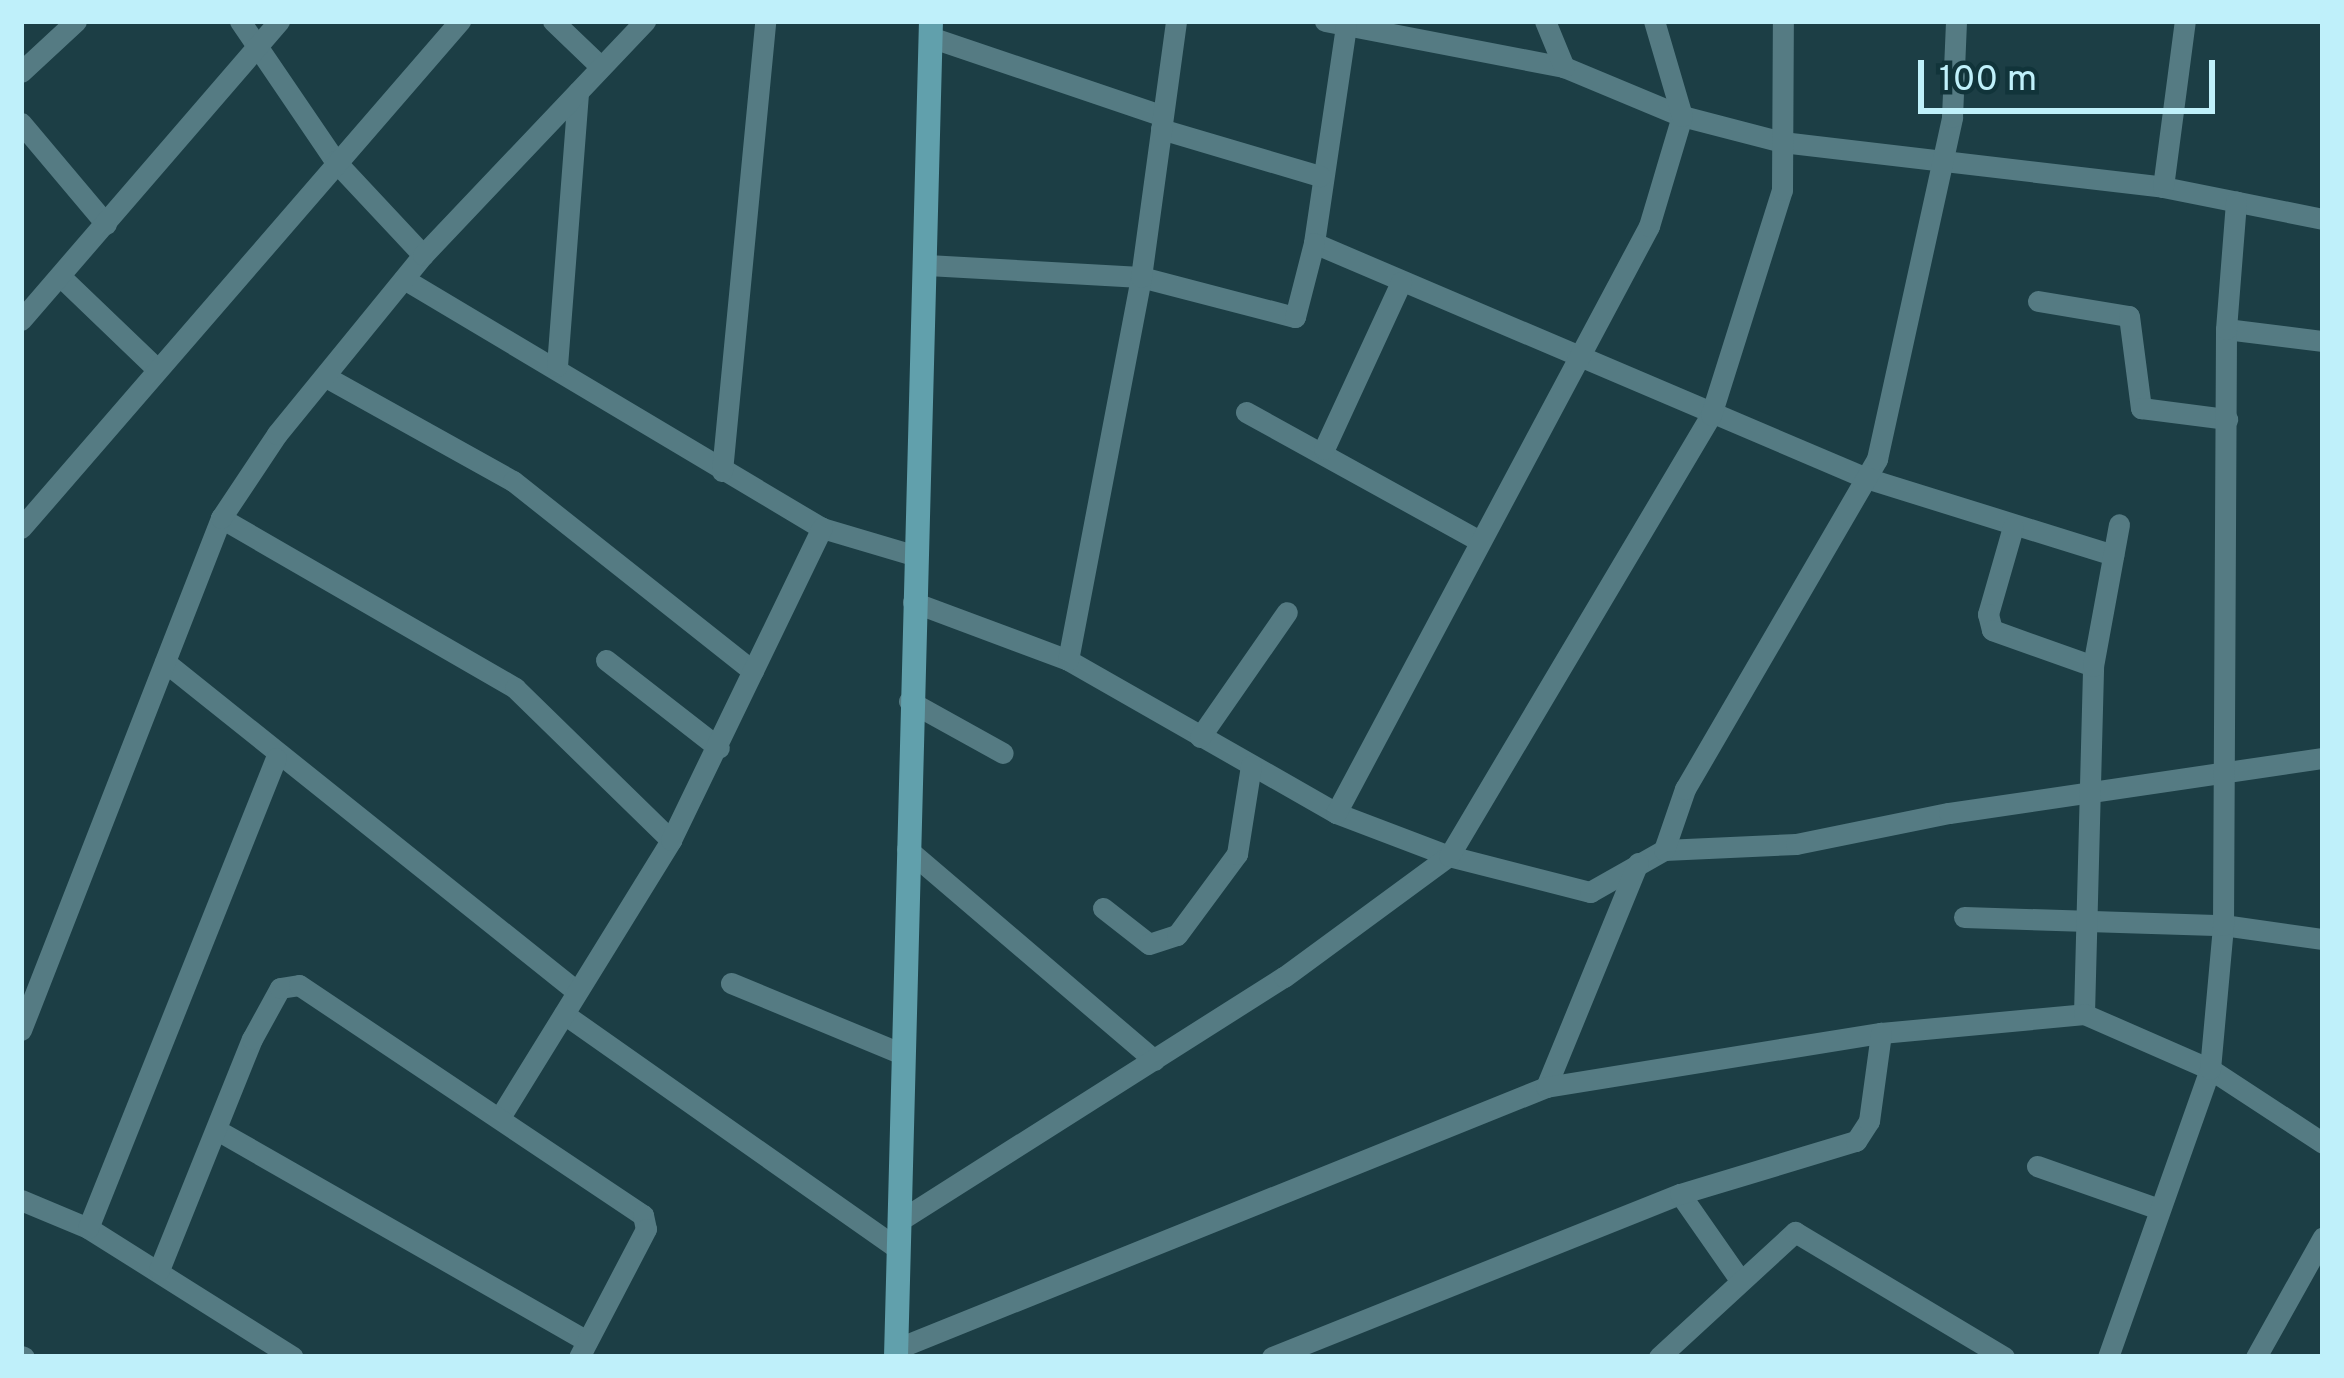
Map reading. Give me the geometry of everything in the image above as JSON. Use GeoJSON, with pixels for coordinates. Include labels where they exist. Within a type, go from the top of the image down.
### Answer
{"type":"FeatureCollection","features":[{"type":"Feature","properties":{"kind":"street"},"geometry":{"type":"LineString","coordinates":[[21,72],[76,21]]}},
{"type":"Feature","properties":{"kind":"street"},"geometry":{"type":"LineString","coordinates":[[220,21],[240,21],[335,161],[422,255]]}},
{"type":"Feature","properties":{"kind":"street"},"geometry":{"type":"LineString","coordinates":[[21,320],[279,21]]}},
{"type":"Feature","properties":{"kind":"street"},"geometry":{"type":"LineString","coordinates":[[21,528],[155,367],[460,21]]}},
{"type":"Feature","properties":{"kind":"street"},"geometry":{"type":"LineString","coordinates":[[553,21],[601,67]]}},
{"type":"Feature","properties":{"kind":"street"},"geometry":{"type":"LineString","coordinates":[[21,1030],[221,518],[422,255],[644,21]]}},
{"type":"Feature","properties":{"kind":"street"},"geometry":{"type":"LineString","coordinates":[[722,471],[765,21]]}},
{"type":"Feature","properties":{"kind":"street"},"geometry":{"type":"LineString","coordinates":[[1068,660],[1141,277],[1176,21]]}},
{"type":"Feature","properties":{"kind":"street"},"geometry":{"type":"LineString","coordinates":[[1545,21],[1564,67]]}},
{"type":"Feature","properties":{"kind":"street"},"geometry":{"type":"LineString","coordinates":[[1336,812],[1476,539],[1649,226],[1682,116],[1654,21]]}},
{"type":"Feature","properties":{"kind":"street"},"geometry":{"type":"LineString","coordinates":[[896,1233],[1284,977],[1449,856],[1712,415],[1782,190],[1783,21]]}},
{"type":"Feature","properties":{"kind":"street"},"geometry":{"type":"LineString","coordinates":[[1664,850],[1685,790],[1866,478],[1889,418],[1944,158],[1956,21]]}},
{"type":"Feature","properties":{"kind":"street"},"geometry":{"type":"LineString","coordinates":[[2163,187],[2186,21]]}},
{"type":"Feature","properties":{"kind":"street"},"geometry":{"type":"LineString","coordinates":[[927,265],[1141,277],[1295,317],[1314,243],[1336,23],[1564,67],[1682,116],[1781,142],[2163,187],[2323,219]]}},
{"type":"Feature","properties":{"kind":"street"},"geometry":{"type":"LineString","coordinates":[[1320,176],[1161,122],[931,29],[927,265],[909,701],[896,1353],[1546,1087],[1881,1033],[2084,1014],[2210,1069],[2323,1143]]}},
{"type":"Feature","properties":{"kind":"street"},"geometry":{"type":"LineString","coordinates":[[557,366],[578,92]]}},
{"type":"Feature","properties":{"kind":"street"},"geometry":{"type":"LineString","coordinates":[[21,123],[106,224]]}},
{"type":"Feature","properties":{"kind":"street"},"geometry":{"type":"LineString","coordinates":[[2108,1357],[2156,1208],[2210,1069],[2223,925],[2226,329],[2236,201]]}},
{"type":"Feature","properties":{"kind":"street"},"geometry":{"type":"LineString","coordinates":[[1314,243],[1574,360],[1866,478],[2113,555]]}},
{"type":"Feature","properties":{"kind":"street"},"geometry":{"type":"LineString","coordinates":[[60,276],[155,367]]}},
{"type":"Feature","properties":{"kind":"street"},"geometry":{"type":"LineString","coordinates":[[404,279],[822,528],[913,555]]}},
{"type":"Feature","properties":{"kind":"street"},"geometry":{"type":"LineString","coordinates":[[1324,449],[1401,282]]}},
{"type":"Feature","properties":{"kind":"street"},"geometry":{"type":"LineString","coordinates":[[2038,301],[2129,316],[2141,408],[2228,419]]}},
{"type":"Feature","properties":{"kind":"street"},"geometry":{"type":"LineString","coordinates":[[2226,329],[2323,341]]}},
{"type":"Feature","properties":{"kind":"street"},"geometry":{"type":"LineString","coordinates":[[326,376],[513,481],[753,671]]}},
{"type":"Feature","properties":{"kind":"street"},"geometry":{"type":"LineString","coordinates":[[1246,412],[1324,449],[1476,539]]}},
{"type":"Feature","properties":{"kind":"street"},"geometry":{"type":"LineString","coordinates":[[221,518],[515,688],[670,840]]}},
{"type":"Feature","properties":{"kind":"street"},"geometry":{"type":"LineString","coordinates":[[2084,1014],[2092,919],[2093,666],[2119,524]]}},
{"type":"Feature","properties":{"kind":"street"},"geometry":{"type":"LineString","coordinates":[[2013,527],[1988,614],[1992,630],[2093,666]]}},
{"type":"Feature","properties":{"kind":"street"},"geometry":{"type":"LineString","coordinates":[[502,1114],[670,840],[719,748],[822,528]]}},
{"type":"Feature","properties":{"kind":"street"},"geometry":{"type":"LineString","coordinates":[[913,602],[1068,660],[1336,812],[1449,856],[1590,892],[1664,850],[1772,848],[2323,758]]}},
{"type":"Feature","properties":{"kind":"street"},"geometry":{"type":"LineString","coordinates":[[1200,736],[1286,612]]}},
{"type":"Feature","properties":{"kind":"street"},"geometry":{"type":"LineString","coordinates":[[606,661],[719,748]]}},
{"type":"Feature","properties":{"kind":"street"},"geometry":{"type":"LineString","coordinates":[[165,662],[276,758],[575,990]]}},
{"type":"Feature","properties":{"kind":"street"},"geometry":{"type":"LineString","coordinates":[[909,701],[1004,753]]}},
{"type":"Feature","properties":{"kind":"street"},"geometry":{"type":"LineString","coordinates":[[88,1228],[276,758]]}},
{"type":"Feature","properties":{"kind":"street"},"geometry":{"type":"LineString","coordinates":[[1103,908],[1149,944],[1177,935],[1237,854],[1251,766]]}},
{"type":"Feature","properties":{"kind":"street"},"geometry":{"type":"LineString","coordinates":[[907,849],[1154,1060]]}},
{"type":"Feature","properties":{"kind":"street"},"geometry":{"type":"LineString","coordinates":[[1546,1087],[1638,863]]}},
{"type":"Feature","properties":{"kind":"street"},"geometry":{"type":"LineString","coordinates":[[1964,916],[2223,925],[2323,939]]}},
{"type":"Feature","properties":{"kind":"street"},"geometry":{"type":"LineString","coordinates":[[731,982],[900,1053]]}},
{"type":"Feature","properties":{"kind":"street"},"geometry":{"type":"LineString","coordinates":[[159,1270],[252,1039],[290,985],[502,1114],[647,1222],[583,1349],[217,1130]]}},
{"type":"Feature","properties":{"kind":"street"},"geometry":{"type":"LineString","coordinates":[[564,1014],[896,1233]]}},
{"type":"Feature","properties":{"kind":"street"},"geometry":{"type":"LineString","coordinates":[[1272,1357],[1679,1194],[1856,1141],[1869,1121],[1881,1033]]}},
{"type":"Feature","properties":{"kind":"street"},"geometry":{"type":"LineString","coordinates":[[2037,1166],[2156,1208]]}},
{"type":"Feature","properties":{"kind":"street"},"geometry":{"type":"LineString","coordinates":[[1679,1194],[1740,1280]]}},
{"type":"Feature","properties":{"kind":"street"},"geometry":{"type":"LineString","coordinates":[[21,1200],[88,1228],[293,1357]]}},
{"type":"Feature","properties":{"kind":"street"},"geometry":{"type":"LineString","coordinates":[[1664,1355],[1788,1235],[1803,1233],[2004,1357]]}},
{"type":"Feature","properties":{"kind":"street"},"geometry":{"type":"LineString","coordinates":[[2256,1357],[2323,1237]]}}]}
